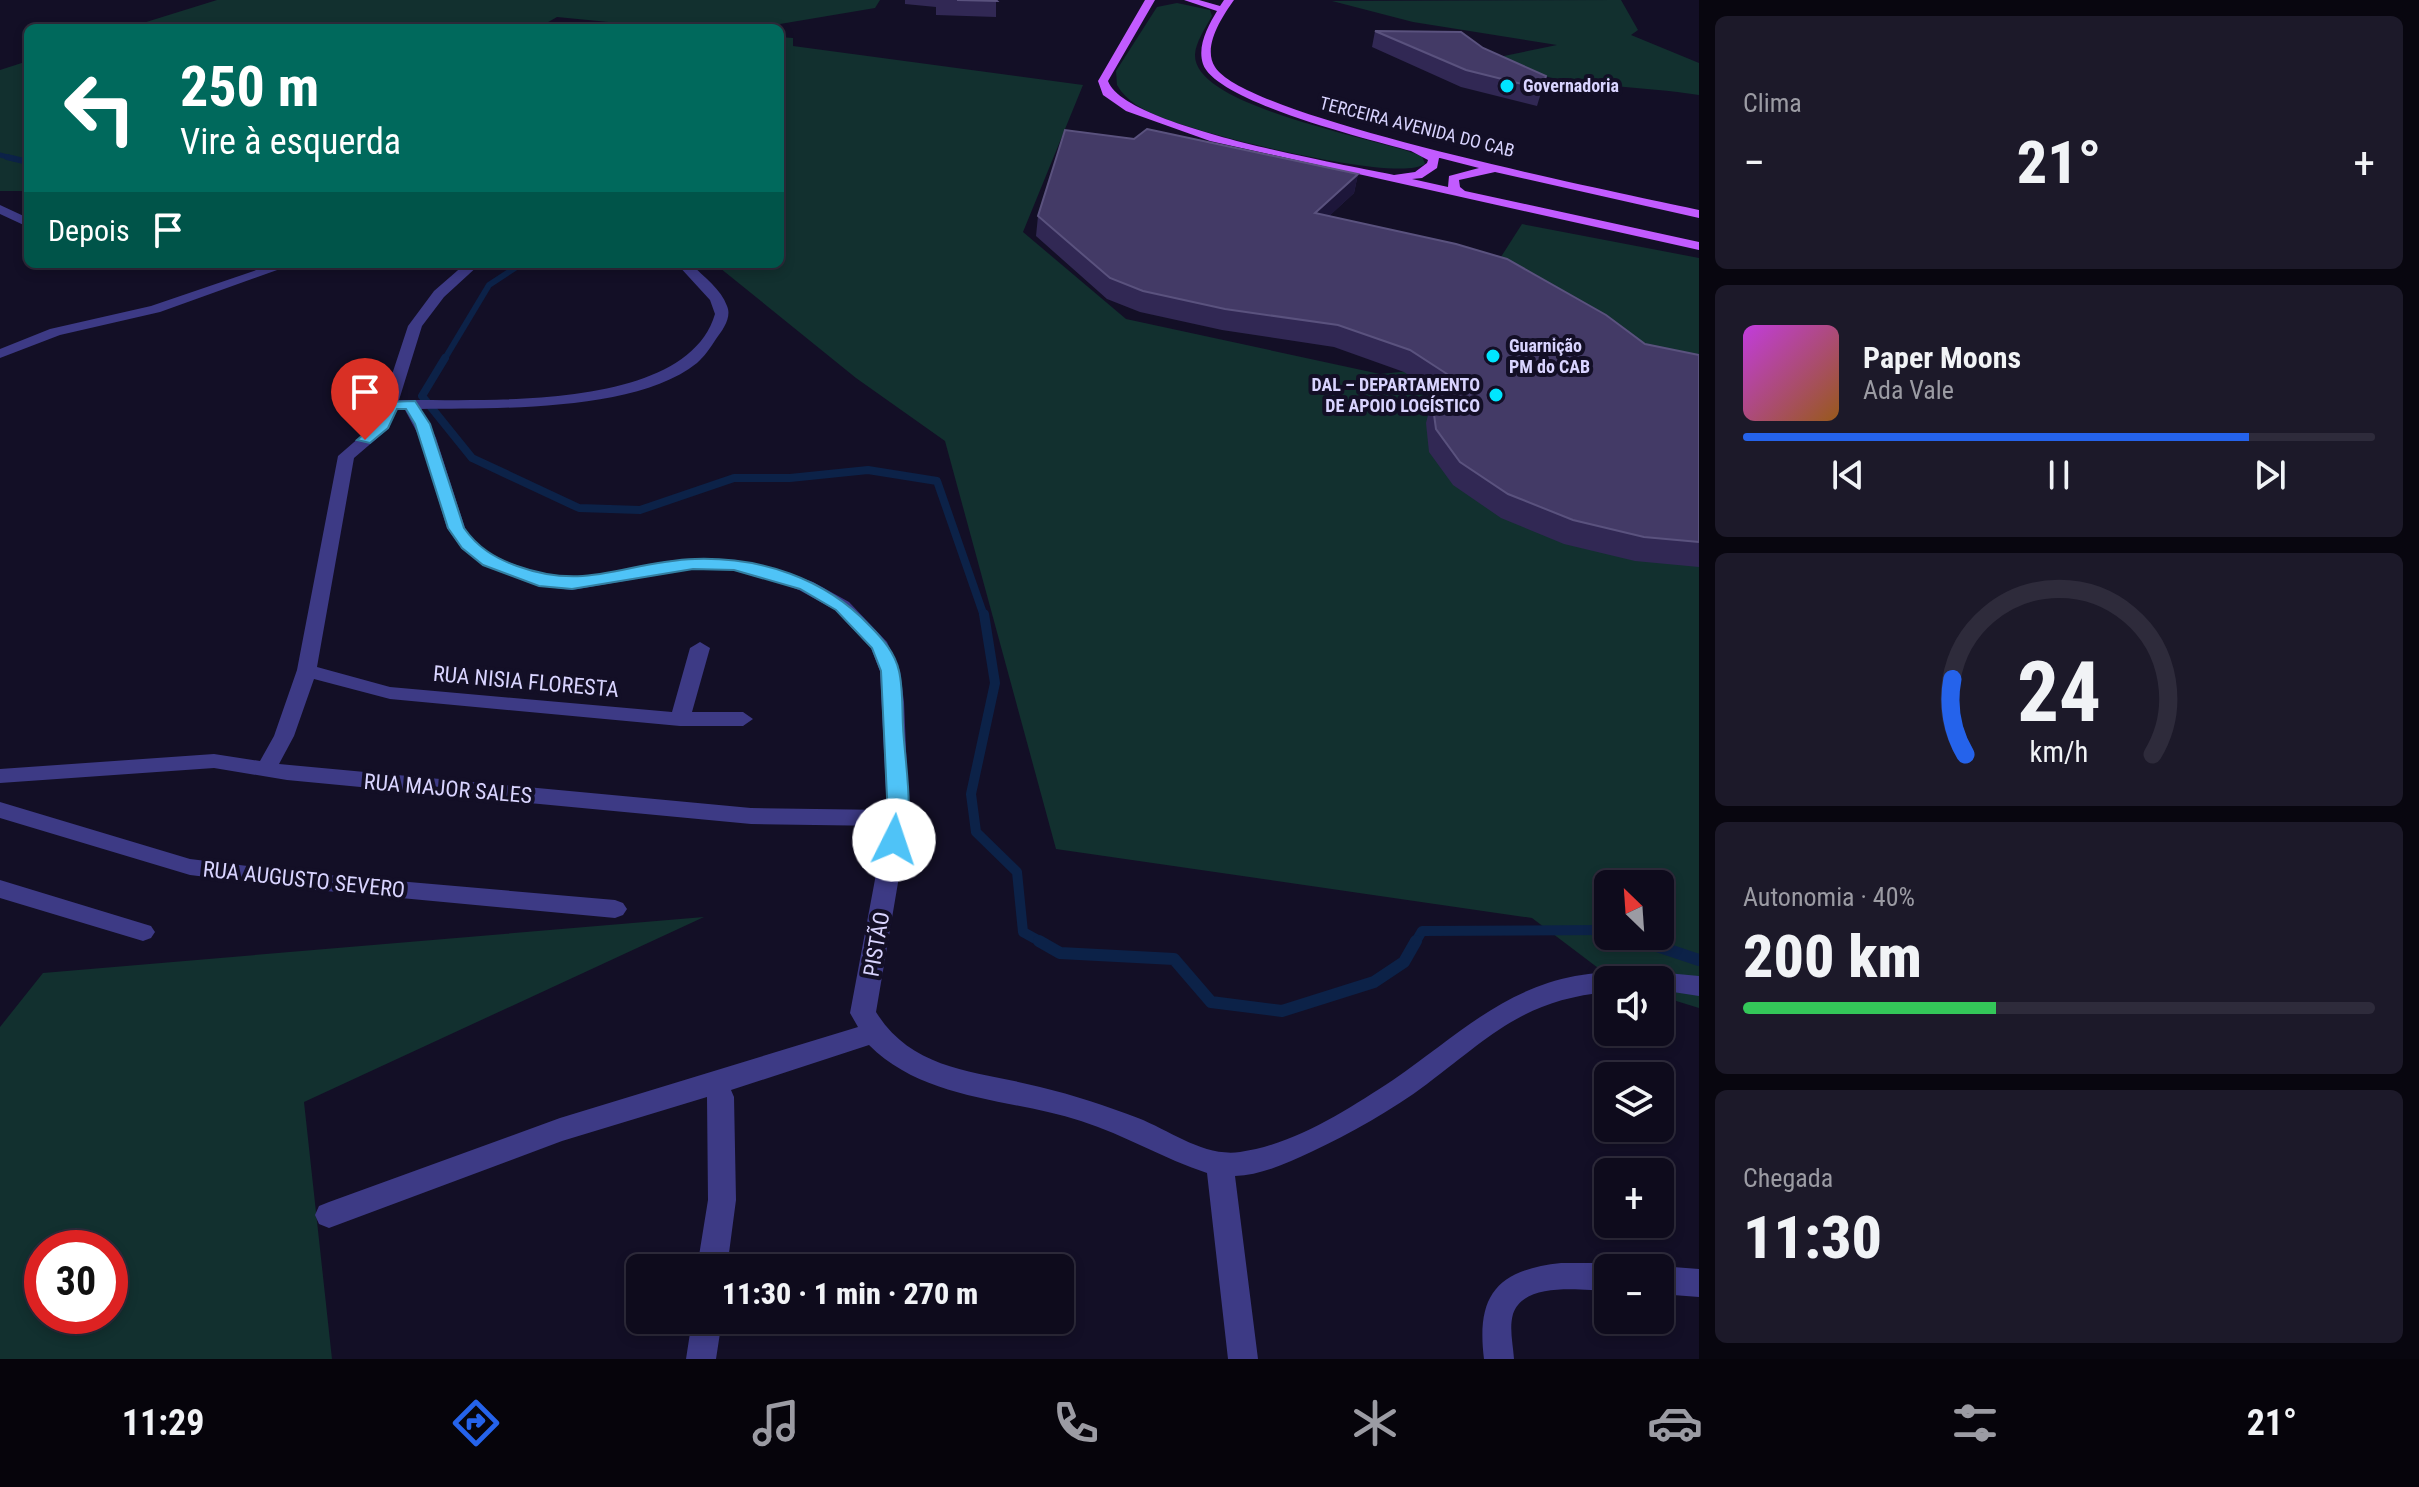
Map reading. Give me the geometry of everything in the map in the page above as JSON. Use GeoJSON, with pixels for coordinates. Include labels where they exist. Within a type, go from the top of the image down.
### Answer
{"type":"FeatureCollection","features":[{"type":"Feature","properties":{"kind":"main road"},"geometry":{"type":"LineString","coordinates":[[1189,0],[1226,5]]}},
{"type":"Feature","properties":{"kind":"main road"},"geometry":{"type":"LineString","coordinates":[[1162,1],[1148,2],[1104,74],[1103,87],[1120,104],[1176,128],[1367,174],[1699,246]]}},
{"type":"Feature","properties":{"kind":"main road","name":"TERCEIRA AVENIDA DO CAB"},"geometry":{"type":"LineString","coordinates":[[1226,5],[1206,52],[1211,70],[1218,78],[1269,105],[1403,143],[1699,214]]}},
{"type":"Feature","properties":{"kind":"main road"},"geometry":{"type":"LineString","coordinates":[[1367,174],[1407,177],[1428,171],[1434,159],[1403,143]]}},
{"type":"Feature","properties":{"kind":"main road"},"geometry":{"type":"LineString","coordinates":[[1463,195],[1452,184],[1461,174],[1511,169]]}},
{"type":"Feature","properties":{"kind":"street"},"geometry":{"type":"LineString","coordinates":[[0,209],[24,221]]}},
{"type":"Feature","properties":{"kind":"street"},"geometry":{"type":"LineString","coordinates":[[0,354],[55,332],[155,309],[275,268]]}},
{"type":"Feature","properties":{"kind":"street"},"geometry":{"type":"LineString","coordinates":[[266,769],[284,736],[307,670],[346,456],[383,425],[401,404],[415,326],[439,294],[468,268]]}},
{"type":"Feature","properties":{"kind":"street"},"geometry":{"type":"LineString","coordinates":[[401,404],[604,394],[634,388],[671,373],[704,349],[722,310],[687,268]]}},
{"type":"Feature","properties":{"kind":"street","name":"PISTÃO"},"geometry":{"type":"LineString","coordinates":[[401,404],[423,424],[456,528],[468,545],[489,561],[545,582],[572,584],[693,564],[734,565],[770,572],[806,586],[842,606],[880,646],[890,671],[898,818],[863,1013],[873,1033]]}},
{"type":"Feature","properties":{"kind":"street"},"geometry":{"type":"LineString","coordinates":[[680,719],[700,648]]}},
{"type":"Feature","properties":{"kind":"street","name":"RUA NISIA FLORESTA"},"geometry":{"type":"LineString","coordinates":[[307,670],[358,687],[390,693],[680,719],[743,719]]}},
{"type":"Feature","properties":{"kind":"street","name":"RUA MAJOR SALES"},"geometry":{"type":"LineString","coordinates":[[0,776],[214,761],[266,769],[751,816],[898,818]]}},
{"type":"Feature","properties":{"kind":"street","name":"RUA AUGUSTO SEVERO"},"geometry":{"type":"LineString","coordinates":[[0,810],[190,867],[305,881],[615,909]]}},
{"type":"Feature","properties":{"kind":"street"},"geometry":{"type":"LineString","coordinates":[[0,889],[143,932]]}},
{"type":"Feature","properties":{"kind":"street"},"geometry":{"type":"LineString","coordinates":[[1674,982],[1699,986]]}},
{"type":"Feature","properties":{"kind":"street"},"geometry":{"type":"LineString","coordinates":[[329,1215],[560,1130],[873,1033],[904,1063],[963,1082],[1036,1097],[1115,1120],[1220,1165],[1265,1158],[1324,1132],[1416,1077],[1448,1050],[1535,997],[1594,983]]}},
{"type":"Feature","properties":{"kind":"street"},"geometry":{"type":"LineString","coordinates":[[714,1084],[721,1097],[722,1200],[714,1254]]}},
{"type":"Feature","properties":{"kind":"street"},"geometry":{"type":"LineString","coordinates":[[1220,1165],[1243,1359]]}},
{"type":"Feature","properties":{"kind":"street"},"geometry":{"type":"LineString","coordinates":[[1499,1359],[1496,1320],[1502,1301],[1517,1285],[1537,1277],[1594,1277]]}},
{"type":"Feature","properties":{"kind":"street"},"geometry":{"type":"LineString","coordinates":[[1674,1281],[1699,1283]]}},
{"type":"Feature","properties":{"kind":"street"},"geometry":{"type":"LineString","coordinates":[[701,1359],[705,1334]]}},
{"type":"Feature","properties":{"kind":"green space"},"geometry":{"type":"Polygon","coordinates":[[[217,0],[880,0],[875,8],[780,24],[629,24],[557,17],[545,24],[140,24],[217,0]]]}},
{"type":"Feature","properties":{"kind":"green space"},"geometry":{"type":"Polygon","coordinates":[[[1621,0],[1638,30],[1631,35],[1699,63],[1699,95],[1539,75],[1489,59],[1557,45],[1413,22],[1332,1],[1621,0]]]}},
{"type":"Feature","properties":{"kind":"green space"},"geometry":{"type":"Polygon","coordinates":[[[1177,3],[1210,10],[1212,16],[1195,55],[1203,74],[1224,91],[1293,119],[1422,156],[1425,164],[1407,168],[1377,167],[1296,154],[1181,124],[1136,104],[1117,85],[1116,71],[1157,7],[1177,3]]]}},
{"type":"Feature","properties":{"kind":"green space"},"geometry":{"type":"Polygon","coordinates":[[[784,37],[793,38],[793,46],[1083,85],[1023,232],[1126,319],[1380,374],[1638,348],[1499,260],[1522,224],[1699,258],[1699,1008],[1674,1000],[1674,966],[1595,966],[1532,918],[1056,849],[945,441],[856,378],[720,268],[784,268],[784,37]]]}},
{"type":"Feature","properties":{"kind":"green space"},"geometry":{"type":"Polygon","coordinates":[[[24,62],[24,191],[0,191],[0,70],[24,62]]]}},
{"type":"Feature","properties":{"kind":"green space"},"geometry":{"type":"Polygon","coordinates":[[[704,917],[304,1102],[332,1359],[0,1359],[0,1027],[43,973],[704,917]]]}},
{"type":"Feature","properties":{"kind":"building"},"geometry":{"type":"Polygon","coordinates":[[[1375,31],[1461,32],[1483,48],[1546,76],[1542,89],[1466,70],[1375,31]]]}},
{"type":"Feature","properties":{"kind":"building","name":"Guarnição PM do CAB"},"geometry":{"type":"Polygon","coordinates":[[[1147,129],[1358,174],[1315,213],[1456,244],[1507,259],[1606,315],[1645,344],[1699,355],[1699,542],[1644,537],[1573,520],[1508,494],[1460,462],[1436,429],[1432,400],[1447,374],[1410,350],[1338,325],[1225,309],[1143,291],[1110,278],[1038,216],[1065,130],[1134,139],[1147,129]]]}},
{"type":"Feature","properties":{"kind":"waterway"},"geometry":{"type":"LineString","coordinates":[[0,155],[12,158]]}},
{"type":"Feature","properties":{"kind":"waterway"},"geometry":{"type":"LineString","coordinates":[[7,157],[12,158]]}},
{"type":"Feature","properties":{"kind":"waterway"},"geometry":{"type":"LineString","coordinates":[[12,158],[24,161]]}},
{"type":"Feature","properties":{"kind":"waterway"},"geometry":{"type":"LineString","coordinates":[[444,360],[489,285],[515,268]]}},
{"type":"Feature","properties":{"kind":"waterway"},"geometry":{"type":"LineString","coordinates":[[445,358],[422,396],[472,458],[579,508],[640,510],[734,478],[790,478],[868,470],[937,481],[984,616]]}},
{"type":"Feature","properties":{"kind":"waterway"},"geometry":{"type":"LineString","coordinates":[[984,614],[995,683],[971,794],[976,832],[1017,872],[1023,932],[1043,943]]}},
{"type":"Feature","properties":{"kind":"waterway"},"geometry":{"type":"LineString","coordinates":[[1415,943],[1422,931],[1594,930]]}},
{"type":"Feature","properties":{"kind":"waterway"},"geometry":{"type":"LineString","coordinates":[[1039,941],[1060,953],[1174,959],[1211,1002],[1282,1011],[1374,982],[1404,962],[1416,941]]}},
{"type":"Feature","properties":{"kind":"waterway"},"geometry":{"type":"LineString","coordinates":[[1669,950],[1699,960]]}},
{"type":"Feature","properties":{"kind":"place","name":"Governadoria"},"geometry":{"type":"Point","coordinates":[1507,86]}},
{"type":"Feature","properties":{"kind":"place","name":"Guarnição PM do CAB"},"geometry":{"type":"Point","coordinates":[1493,356]}},
{"type":"Feature","properties":{"kind":"place","name":"DAL – DEPARTAMENTO DE APOIO LOGÍSTICO"},"geometry":{"type":"Point","coordinates":[1496,395]}},
{"type":"Feature","properties":{"kind":"route"},"geometry":{"type":"LineString","coordinates":[[365,440],[383,425],[391,405],[410,404],[423,424],[456,528],[468,545],[489,561],[545,582],[572,584],[693,564],[734,565],[770,572],[806,586],[842,606],[880,646],[890,671],[898,818],[894,840]]}}]}
